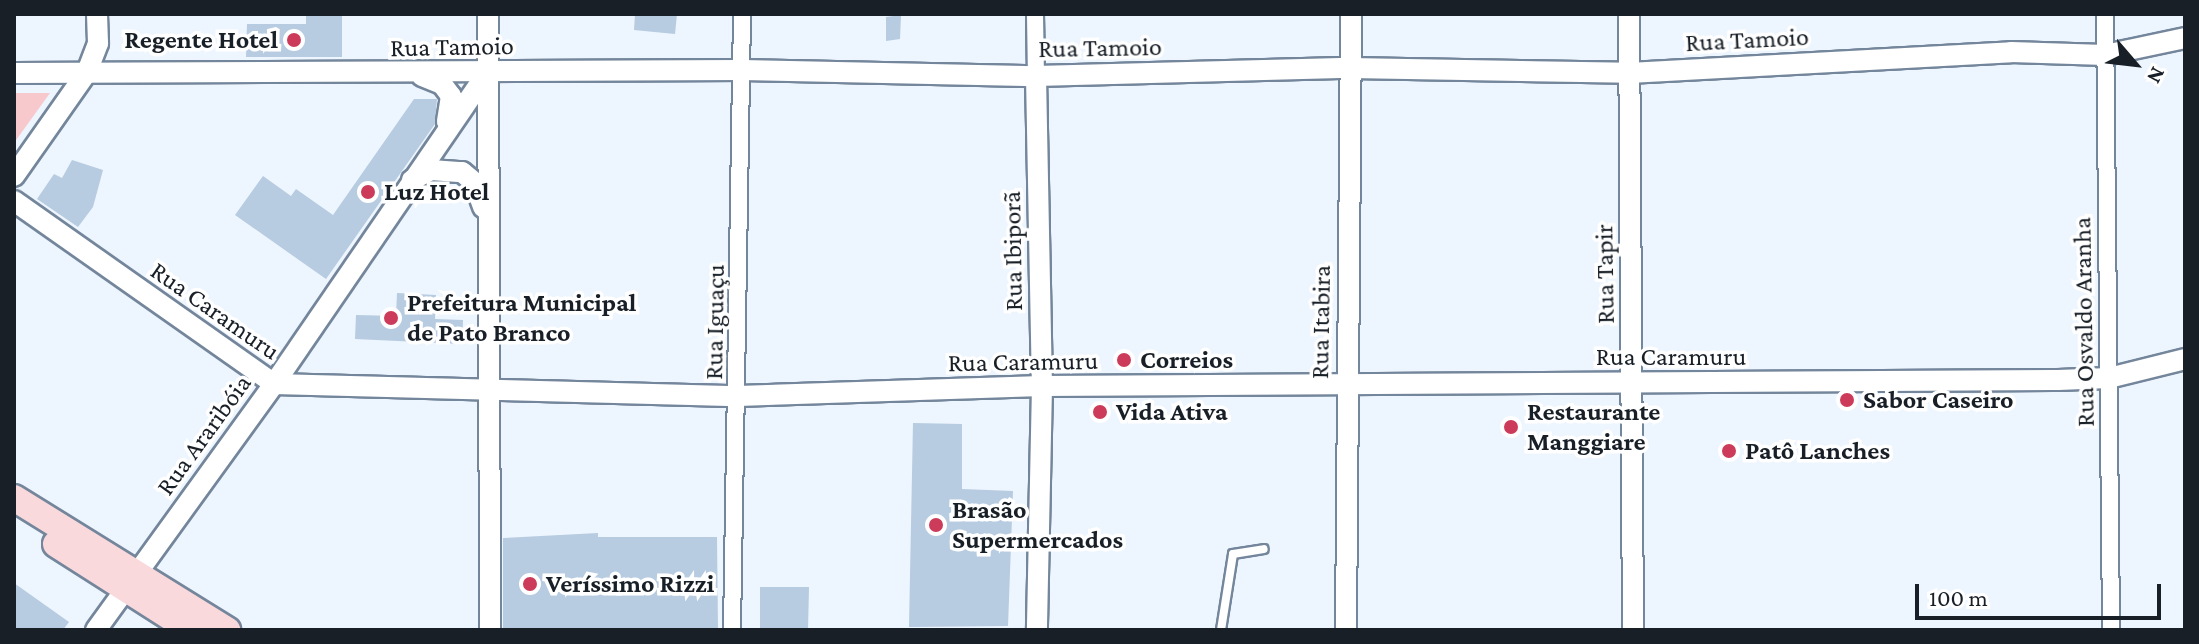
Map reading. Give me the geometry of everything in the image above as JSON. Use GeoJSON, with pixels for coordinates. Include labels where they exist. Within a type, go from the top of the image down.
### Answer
{"type":"FeatureCollection","features":[{"type":"Feature","properties":{"kind":"main road"},"geometry":{"type":"LineString","coordinates":[[14,498],[191,630]]}},
{"type":"Feature","properties":{"kind":"main road"},"geometry":{"type":"LineString","coordinates":[[14,518],[95,572],[129,582],[227,630]]}},
{"type":"Feature","properties":{"kind":"street"},"geometry":{"type":"LineString","coordinates":[[14,176],[87,72],[98,43],[97,14]]}},
{"type":"Feature","properties":{"kind":"street"},"geometry":{"type":"LineString","coordinates":[[488,14],[486,392],[490,630]]}},
{"type":"Feature","properties":{"kind":"street","name":"Rua Iguaçu"},"geometry":{"type":"LineString","coordinates":[[731,630],[738,396],[742,14]]}},
{"type":"Feature","properties":{"kind":"street","name":"Rua Ibiporã"},"geometry":{"type":"LineString","coordinates":[[1035,14],[1042,386],[1037,630]]}},
{"type":"Feature","properties":{"kind":"street","name":"Rua Itabira"},"geometry":{"type":"LineString","coordinates":[[1346,630],[1351,14]]}},
{"type":"Feature","properties":{"kind":"street","name":"Rua Tapir"},"geometry":{"type":"LineString","coordinates":[[1629,14],[1633,630]]}},
{"type":"Feature","properties":{"kind":"street","name":"Rua Osvaldo Aranha"},"geometry":{"type":"LineString","coordinates":[[2105,14],[2111,630]]}},
{"type":"Feature","properties":{"kind":"street","name":"Rua Tamoio"},"geometry":{"type":"LineString","coordinates":[[14,73],[394,74],[742,70],[1036,76],[1350,68],[1629,73],[2011,52],[2105,55],[2185,38]]}},
{"type":"Feature","properties":{"kind":"street","name":"Rua Araribóia"},"geometry":{"type":"LineString","coordinates":[[96,630],[274,384],[488,71]]}},
{"type":"Feature","properties":{"kind":"street"},"geometry":{"type":"LineString","coordinates":[[394,74],[428,77],[451,96],[450,115],[432,151]]}},
{"type":"Feature","properties":{"kind":"street"},"geometry":{"type":"LineString","coordinates":[[412,180],[431,170],[462,172],[474,182],[489,226]]}},
{"type":"Feature","properties":{"kind":"street","name":"Rua Caramuru"},"geometry":{"type":"LineString","coordinates":[[14,201],[274,384],[486,392],[738,396],[1042,386],[1633,384],[2109,378],[2185,359]]}},
{"type":"Feature","properties":{"kind":"lane"},"geometry":{"type":"LineString","coordinates":[[1221,630],[1233,554],[1243,548],[1264,549]]}},
{"type":"Feature","properties":{"kind":"shaded area"},"geometry":{"type":"Polygon","coordinates":[[[14,93],[50,93],[14,143],[14,93]]]}},
{"type":"Feature","properties":{"kind":"building","name":"Regente Hotel"},"geometry":{"type":"Polygon","coordinates":[[[306,14],[342,14],[342,57],[246,57],[247,24],[306,24],[306,14]]]}},
{"type":"Feature","properties":{"kind":"building"},"geometry":{"type":"Polygon","coordinates":[[[635,14],[677,14],[675,34],[634,30],[635,14]]]}},
{"type":"Feature","properties":{"kind":"building"},"geometry":{"type":"Polygon","coordinates":[[[901,15],[900,39],[886,41],[886,17],[901,15]]]}},
{"type":"Feature","properties":{"kind":"building","name":"Luz Hotel"},"geometry":{"type":"Polygon","coordinates":[[[414,99],[437,99],[435,124],[326,279],[235,215],[263,176],[291,196],[296,189],[333,215],[414,99]]]}},
{"type":"Feature","properties":{"kind":"building"},"geometry":{"type":"Polygon","coordinates":[[[72,160],[103,170],[93,207],[78,227],[37,199],[54,174],[62,178],[72,160]]]}},
{"type":"Feature","properties":{"kind":"building","name":"Prefeitura Municipal de Pato Branco"},"geometry":{"type":"Polygon","coordinates":[[[397,293],[436,295],[435,319],[463,320],[462,344],[355,339],[356,315],[396,316],[397,293]]]}},
{"type":"Feature","properties":{"kind":"building","name":"Brasão Supermercados"},"geometry":{"type":"Polygon","coordinates":[[[913,423],[962,424],[962,489],[1013,491],[1008,626],[909,627],[913,423]]]}},
{"type":"Feature","properties":{"kind":"building"},"geometry":{"type":"Polygon","coordinates":[[[598,533],[598,537],[717,537],[718,630],[503,630],[503,538],[598,533]]]}},
{"type":"Feature","properties":{"kind":"building"},"geometry":{"type":"Polygon","coordinates":[[[14,583],[69,622],[63,630],[14,630],[14,583]]]}},
{"type":"Feature","properties":{"kind":"building"},"geometry":{"type":"Polygon","coordinates":[[[760,587],[809,587],[808,630],[760,630],[760,587]]]}},
{"type":"Feature","properties":{"kind":"place","name":"Regente Hotel"},"geometry":{"type":"Point","coordinates":[294,40]}},
{"type":"Feature","properties":{"kind":"place","name":"Luz Hotel"},"geometry":{"type":"Point","coordinates":[368,192]}},
{"type":"Feature","properties":{"kind":"place","name":"Prefeitura Municipal de Pato Branco"},"geometry":{"type":"Point","coordinates":[391,318]}},
{"type":"Feature","properties":{"kind":"place","name":"Correios"},"geometry":{"type":"Point","coordinates":[1124,360]}},
{"type":"Feature","properties":{"kind":"place","name":"Sabor Caseiro"},"geometry":{"type":"Point","coordinates":[1847,400]}},
{"type":"Feature","properties":{"kind":"place","name":"Vida Ativa"},"geometry":{"type":"Point","coordinates":[1100,412]}},
{"type":"Feature","properties":{"kind":"place","name":"Restaurante Manggiare"},"geometry":{"type":"Point","coordinates":[1511,427]}},
{"type":"Feature","properties":{"kind":"place","name":"Patô Lanches"},"geometry":{"type":"Point","coordinates":[1729,451]}},
{"type":"Feature","properties":{"kind":"place","name":"Brasão Supermercados"},"geometry":{"type":"Point","coordinates":[936,525]}},
{"type":"Feature","properties":{"kind":"place","name":"Veríssimo Rizzi"},"geometry":{"type":"Point","coordinates":[530,584]}}]}
